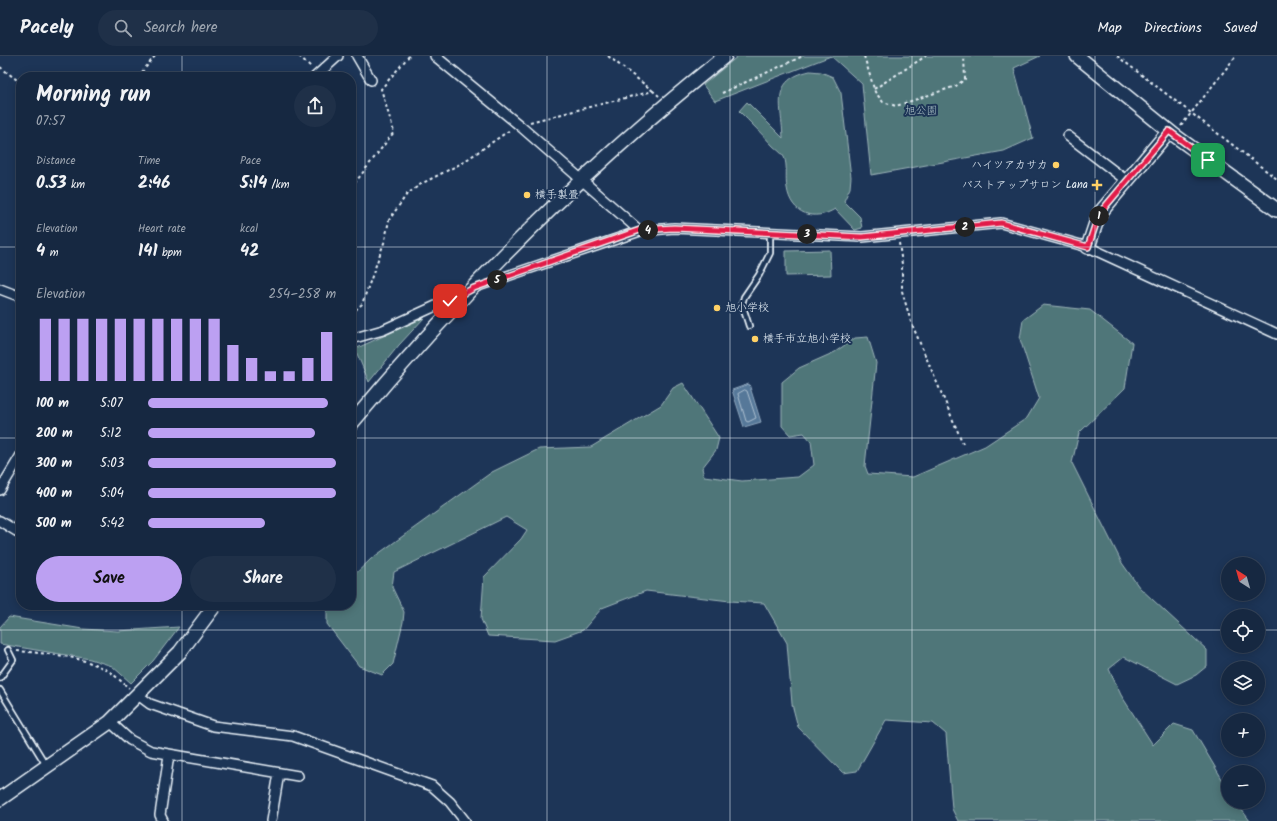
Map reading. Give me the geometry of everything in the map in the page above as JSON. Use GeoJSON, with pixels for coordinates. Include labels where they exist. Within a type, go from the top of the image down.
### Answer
{"type":"FeatureCollection","features":[{"type":"Feature","properties":{"kind":"street"},"geometry":{"type":"LineString","coordinates":[[319,72],[338,56]]}},
{"type":"Feature","properties":{"kind":"street"},"geometry":{"type":"LineString","coordinates":[[357,56],[371,80]]}},
{"type":"Feature","properties":{"kind":"street"},"geometry":{"type":"LineString","coordinates":[[435,56],[519,124],[640,230]]}},
{"type":"Feature","properties":{"kind":"street"},"geometry":{"type":"LineString","coordinates":[[356,418],[474,288],[583,180],[666,104],[726,56]]}},
{"type":"Feature","properties":{"kind":"street"},"geometry":{"type":"LineString","coordinates":[[1077,56],[1171,133],[1277,210]]}},
{"type":"Feature","properties":{"kind":"street"},"geometry":{"type":"LineString","coordinates":[[1088,247],[1099,214],[1171,133]]}},
{"type":"Feature","properties":{"kind":"street"},"geometry":{"type":"LineString","coordinates":[[1068,136],[1127,181]]}},
{"type":"Feature","properties":{"kind":"street"},"geometry":{"type":"LineString","coordinates":[[356,338],[383,330],[444,304],[474,288],[640,230],[674,228],[862,237],[1001,223],[1088,247],[1277,334]]}},
{"type":"Feature","properties":{"kind":"street"},"geometry":{"type":"LineString","coordinates":[[0,289],[16,295]]}},
{"type":"Feature","properties":{"kind":"street"},"geometry":{"type":"LineString","coordinates":[[0,490],[16,463]]}},
{"type":"Feature","properties":{"kind":"street"},"geometry":{"type":"LineString","coordinates":[[0,521],[16,531]]}},
{"type":"Feature","properties":{"kind":"street"},"geometry":{"type":"LineString","coordinates":[[0,799],[110,722],[180,652],[211,610]]}},
{"type":"Feature","properties":{"kind":"street"},"geometry":{"type":"LineString","coordinates":[[138,695],[150,704],[213,726],[293,736],[432,786],[450,802],[465,821]]}},
{"type":"Feature","properties":{"kind":"street"},"geometry":{"type":"LineString","coordinates":[[110,722],[130,740],[151,751],[298,776]]}},
{"type":"Feature","properties":{"kind":"street"},"geometry":{"type":"LineString","coordinates":[[163,821],[160,815],[169,755]]}},
{"type":"Feature","properties":{"kind":"street"},"geometry":{"type":"LineString","coordinates":[[272,821],[279,773]]}},
{"type":"Feature","properties":{"kind":"lane"},"geometry":{"type":"LineString","coordinates":[[749,326],[742,304],[744,297],[760,275],[770,253],[770,232]]}},
{"type":"Feature","properties":{"kind":"lane"},"geometry":{"type":"LineString","coordinates":[[0,678],[14,660],[8,650]]}},
{"type":"Feature","properties":{"kind":"lane"},"geometry":{"type":"LineString","coordinates":[[0,690],[47,766]]}},
{"type":"Feature","properties":{"kind":"path"},"geometry":{"type":"LineString","coordinates":[[142,72],[155,56]]}},
{"type":"Feature","properties":{"kind":"path"},"geometry":{"type":"LineString","coordinates":[[298,56],[313,72]]}},
{"type":"Feature","properties":{"kind":"path"},"geometry":{"type":"LineString","coordinates":[[356,181],[394,132],[381,90],[409,56]]}},
{"type":"Feature","properties":{"kind":"path"},"geometry":{"type":"LineString","coordinates":[[608,56],[653,91],[666,104]]}},
{"type":"Feature","properties":{"kind":"path"},"geometry":{"type":"LineString","coordinates":[[722,93],[803,56]]}},
{"type":"Feature","properties":{"kind":"path"},"geometry":{"type":"LineString","coordinates":[[863,56],[874,89],[883,102],[896,106],[956,86],[965,79],[964,56]]}},
{"type":"Feature","properties":{"kind":"path"},"geometry":{"type":"LineString","coordinates":[[874,89],[926,56]]}},
{"type":"Feature","properties":{"kind":"path"},"geometry":{"type":"LineString","coordinates":[[1117,56],[1277,178]]}},
{"type":"Feature","properties":{"kind":"path"},"geometry":{"type":"LineString","coordinates":[[1171,133],[1191,113],[1236,56]]}},
{"type":"Feature","properties":{"kind":"path"},"geometry":{"type":"LineString","coordinates":[[0,67],[16,79]]}},
{"type":"Feature","properties":{"kind":"path"},"geometry":{"type":"LineString","coordinates":[[356,309],[362,304],[385,240],[389,220],[407,194],[421,184],[462,163],[500,135],[519,124],[653,91]]}},
{"type":"Feature","properties":{"kind":"path"},"geometry":{"type":"LineString","coordinates":[[898,234],[902,264],[902,291],[911,322],[964,446]]}},
{"type":"Feature","properties":{"kind":"path"},"geometry":{"type":"LineString","coordinates":[[8,650],[62,655],[86,662],[110,672],[138,695]]}},
{"type":"Feature","properties":{"kind":"green space"},"geometry":{"type":"Polygon","coordinates":[[[738,56],[831,56],[715,101],[703,85],[738,56]]]}},
{"type":"Feature","properties":{"kind":"green space","name":"旭公園"},"geometry":{"type":"Polygon","coordinates":[[[831,56],[1040,56],[1014,68],[1033,138],[1004,151],[871,175],[862,84],[831,56]]]}},
{"type":"Feature","properties":{"kind":"green space"},"geometry":{"type":"Polygon","coordinates":[[[810,71],[821,72],[833,77],[841,93],[851,177],[850,188],[844,201],[860,217],[862,228],[855,230],[835,209],[827,213],[812,215],[798,209],[789,197],[786,184],[786,164],[784,157],[739,111],[747,102],[783,138],[780,105],[783,88],[788,81],[797,75],[810,71]]]}},
{"type":"Feature","properties":{"kind":"green space"},"geometry":{"type":"Polygon","coordinates":[[[830,250],[831,275],[786,276],[786,251],[830,250]]]}},
{"type":"Feature","properties":{"kind":"green space"},"geometry":{"type":"Polygon","coordinates":[[[1043,305],[1090,310],[1132,343],[1125,388],[1079,433],[1072,463],[1122,563],[1139,587],[1207,650],[1207,666],[1196,675],[1177,684],[1124,657],[1109,669],[1121,695],[1153,745],[1174,724],[1193,730],[1221,777],[1221,809],[1241,809],[1250,821],[958,821],[952,809],[946,734],[933,723],[886,720],[857,771],[843,773],[798,727],[792,704],[787,643],[764,603],[730,601],[646,591],[602,608],[583,630],[555,640],[488,636],[481,619],[484,577],[521,539],[527,530],[506,517],[394,572],[392,587],[404,612],[403,622],[393,664],[382,675],[359,666],[327,624],[327,610],[356,610],[356,573],[371,559],[492,472],[539,449],[591,447],[661,405],[673,388],[683,383],[719,438],[716,450],[702,468],[704,476],[742,481],[798,477],[814,465],[811,441],[804,433],[790,435],[782,426],[782,382],[799,368],[835,352],[855,338],[868,337],[876,363],[865,466],[868,474],[913,477],[985,446],[1027,418],[1039,398],[1020,339],[1023,320],[1043,305]]]}},
{"type":"Feature","properties":{"kind":"green space"},"geometry":{"type":"Polygon","coordinates":[[[425,317],[399,345],[369,382],[356,349],[425,317]]]}},
{"type":"Feature","properties":{"kind":"green space"},"geometry":{"type":"Polygon","coordinates":[[[9,617],[83,629],[118,631],[179,627],[153,661],[131,683],[112,666],[90,659],[0,644],[0,627],[9,617]]]}},
{"type":"Feature","properties":{"kind":"water"},"geometry":{"type":"Polygon","coordinates":[[[749,384],[761,422],[744,427],[732,390],[749,384]]]}},
{"type":"Feature","properties":{"kind":"place","name":"ハイツアカサカ"},"geometry":{"type":"Point","coordinates":[1056,165]}},
{"type":"Feature","properties":{"kind":"place","name":"バストアップサロン Lana"},"geometry":{"type":"Point","coordinates":[1097,185]}},
{"type":"Feature","properties":{"kind":"place","name":"横手製畳"},"geometry":{"type":"Point","coordinates":[527,195]}},
{"type":"Feature","properties":{"kind":"place","name":"旭小学校"},"geometry":{"type":"Point","coordinates":[717,308]}},
{"type":"Feature","properties":{"kind":"place","name":"横手市立旭小学校"},"geometry":{"type":"Point","coordinates":[755,339]}},
{"type":"Feature","properties":{"kind":"route"},"geometry":{"type":"LineString","coordinates":[[450,301],[474,288],[567,257],[640,230],[674,228],[862,237],[1001,223],[1088,247],[1099,214],[1169,131],[1208,160]]}}]}
